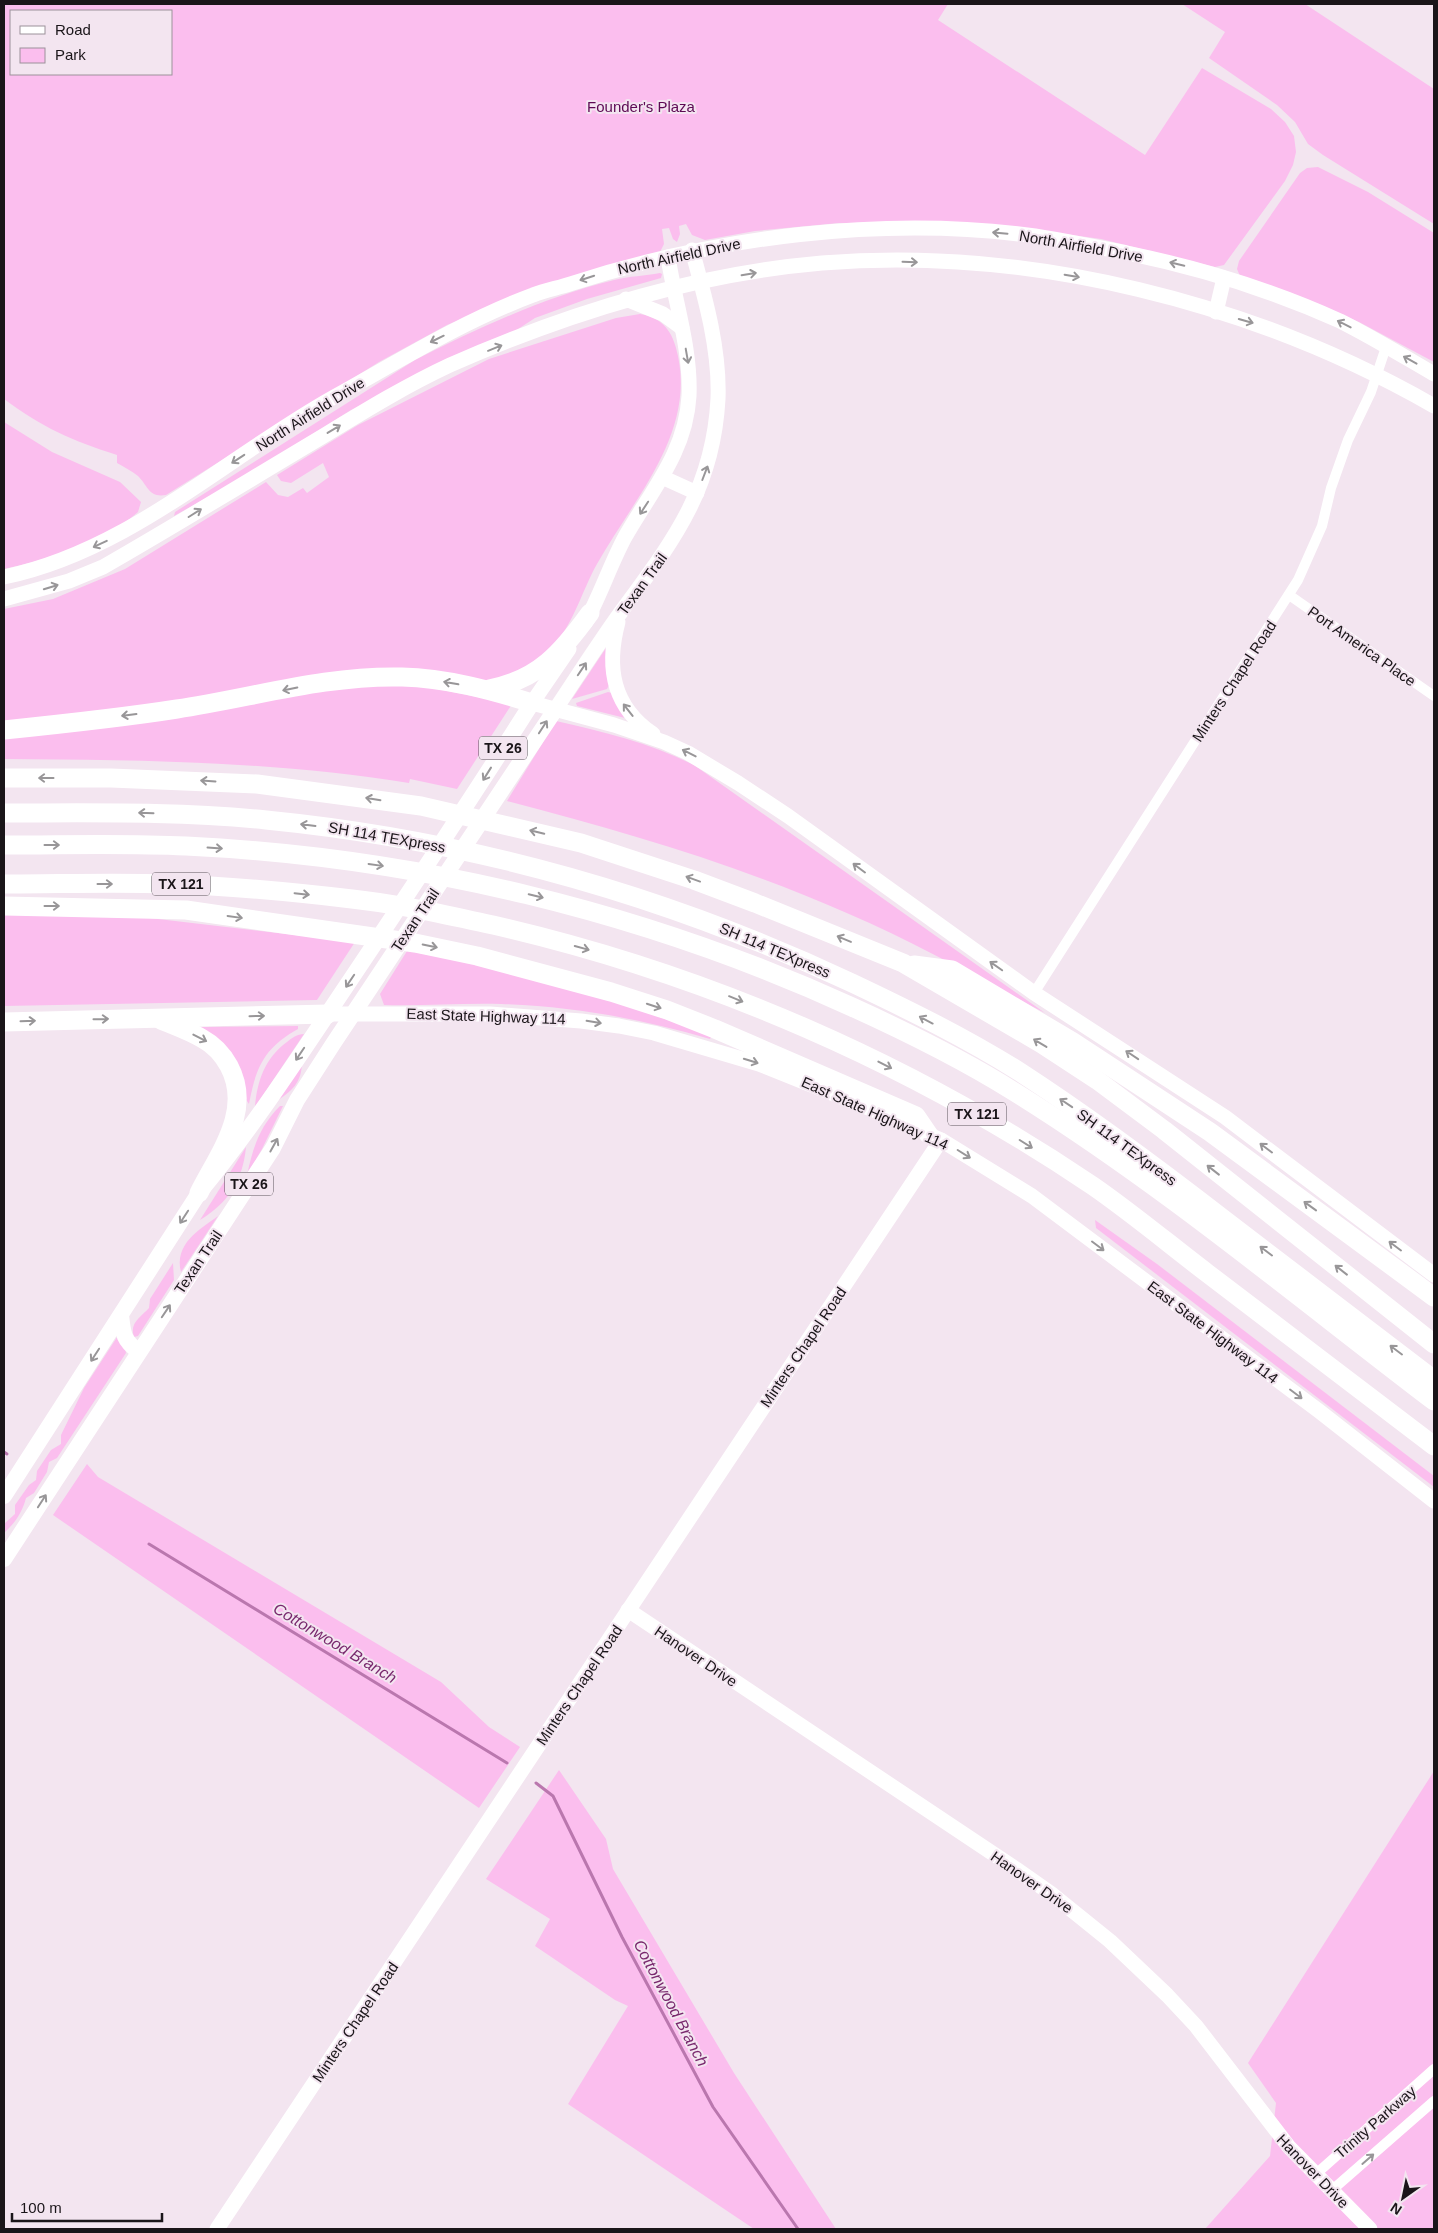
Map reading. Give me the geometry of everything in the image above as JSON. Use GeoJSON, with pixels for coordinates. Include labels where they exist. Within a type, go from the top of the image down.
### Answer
{"type":"FeatureCollection","features":[{"type":"Feature","properties":{"kind":"highway"},"geometry":{"type":"LineString","coordinates":[[486,689],[514,683],[539,669],[562,650],[590,613]]}},
{"type":"Feature","properties":{"kind":"highway"},"geometry":{"type":"LineString","coordinates":[[4,730],[176,709],[311,685],[376,677],[431,680],[486,689],[532,703]]}},
{"type":"Feature","properties":{"kind":"highway"},"geometry":{"type":"LineString","coordinates":[[4,778],[111,778],[248,783],[349,795],[421,806],[518,827],[634,859],[711,886],[903,963],[1042,1044],[1097,1080],[1164,1130],[1434,1344]]}},
{"type":"Feature","properties":{"kind":"highway","name":"SH 114 TEXpress"},"geometry":{"type":"LineString","coordinates":[[4,813],[118,812],[246,818],[336,828],[408,840],[480,854],[585,881],[688,914],[758,941],[890,1001],[1017,1071],[1137,1153],[1434,1380]]}},
{"type":"Feature","properties":{"kind":"highway","name":"SH 114 TEXpress"},"geometry":{"type":"LineString","coordinates":[[4,846],[183,846],[273,852],[399,868],[481,883],[612,917],[752,964],[836,1000],[949,1054],[1062,1122],[1172,1201],[1434,1401]]}},
{"type":"Feature","properties":{"kind":"highway","name":"TX 121"},"geometry":{"type":"LineString","coordinates":[[4,884],[170,884],[246,888],[357,899],[450,916],[529,934],[590,950],[731,997],[807,1028],[933,1089],[998,1126],[1087,1182],[1434,1446]]}},
{"type":"Feature","properties":{"kind":"highway"},"geometry":{"type":"LineString","coordinates":[[4,906],[186,910],[415,943],[516,965],[611,992],[715,1029],[916,1116],[935,1137]]}},
{"type":"Feature","properties":{"kind":"highway"},"geometry":{"type":"LineString","coordinates":[[903,963],[952,970],[1081,1048],[1210,1132],[1434,1297]]}},
{"type":"Feature","properties":{"kind":"highway"},"geometry":{"type":"LineString","coordinates":[[4,1022],[328,1014]]}},
{"type":"Feature","properties":{"kind":"highway"},"geometry":{"type":"LineString","coordinates":[[156,1018],[204,1039],[225,1058],[234,1076],[238,1098],[236,1120],[199,1193]]}},
{"type":"Feature","properties":{"kind":"main road","name":"North Airfield Drive"},"geometry":{"type":"LineString","coordinates":[[4,577],[27,572],[66,559],[106,541],[198,485],[324,402],[439,338],[534,294],[610,271],[692,250],[805,234],[908,228],[1034,236],[1098,247],[1200,270],[1224,278],[1339,321],[1434,374]]}},
{"type":"Feature","properties":{"kind":"main road","name":"Texan Trail"},"geometry":{"type":"LineString","coordinates":[[4,1559],[138,1351],[273,1148],[297,1100],[353,1013],[621,612],[664,555],[682,526],[709,463],[718,398],[714,353],[701,282],[692,250]]}},
{"type":"Feature","properties":{"kind":"main road","name":"Texan Trail"},"geometry":{"type":"LineString","coordinates":[[4,1496],[199,1193],[237,1147],[328,1014],[475,793],[532,703],[574,643],[626,536],[664,478],[685,427],[689,396],[688,365],[668,257]]}},
{"type":"Feature","properties":{"kind":"main road","name":"North Airfield Drive"},"geometry":{"type":"LineString","coordinates":[[4,599],[69,581],[103,567],[396,393],[449,366],[626,299],[701,282],[818,264],[867,260],[981,264],[1052,272],[1119,284],[1260,325],[1317,347],[1377,375],[1434,406]]}},
{"type":"Feature","properties":{"kind":"main road"},"geometry":{"type":"LineString","coordinates":[[1216,312],[1224,278]]}},
{"type":"Feature","properties":{"kind":"main road"},"geometry":{"type":"LineString","coordinates":[[626,299],[663,314],[682,328]]}},
{"type":"Feature","properties":{"kind":"main road"},"geometry":{"type":"LineString","coordinates":[[664,478],[697,493]]}},
{"type":"Feature","properties":{"kind":"main road"},"geometry":{"type":"LineString","coordinates":[[621,612],[614,637],[615,686],[624,707],[643,727],[664,742]]}},
{"type":"Feature","properties":{"kind":"main road"},"geometry":{"type":"LineString","coordinates":[[532,703],[614,725],[664,742],[712,766],[788,816],[1034,993],[1225,1117],[1434,1275]]}},
{"type":"Feature","properties":{"kind":"main road","name":"East State Highway 114"},"geometry":{"type":"LineString","coordinates":[[328,1014],[490,1014],[542,1017],[581,1020],[654,1033],[776,1070],[935,1137],[1032,1196],[1319,1411],[1434,1501]]}},
{"type":"Feature","properties":{"kind":"main road","name":"Minters Chapel Road"},"geometry":{"type":"LineString","coordinates":[[217,2229],[628,1610],[935,1137]]}},
{"type":"Feature","properties":{"kind":"main road"},"geometry":{"type":"LineString","coordinates":[[121,1314],[125,1338],[128,1344],[138,1351]]}},
{"type":"Feature","properties":{"kind":"main road","name":"Hanover Drive"},"geometry":{"type":"LineString","coordinates":[[628,1610],[1016,1869],[1084,1919],[1116,1946],[1196,2026],[1289,2148],[1370,2229]]}},
{"type":"Feature","properties":{"kind":"street","name":"Minters Chapel Road"},"geometry":{"type":"LineString","coordinates":[[1034,993],[1289,595],[1314,548],[1339,465],[1377,375],[1386,347]]}},
{"type":"Feature","properties":{"kind":"street","name":"Port America Place"},"geometry":{"type":"LineString","coordinates":[[1289,595],[1434,696]]}},
{"type":"Feature","properties":{"kind":"street","name":"Trinity Parkway"},"geometry":{"type":"LineString","coordinates":[[1316,2174],[1434,2069]]}},
{"type":"Feature","properties":{"kind":"street","name":"Trinity Parkway"},"geometry":{"type":"LineString","coordinates":[[1332,2191],[1434,2101]]}},
{"type":"Feature","properties":{"kind":"green space","name":"Founder's Plaza"},"geometry":{"type":"Polygon","coordinates":[[[4,4],[948,4],[938,20],[1145,155],[1202,68],[1271,109],[1285,122],[1294,136],[1296,152],[1293,165],[1285,181],[1224,265],[1215,267],[1101,239],[1006,226],[839,223],[755,231],[705,240],[692,235],[686,224],[679,226],[680,234],[677,242],[673,239],[669,228],[662,229],[664,244],[660,252],[538,287],[447,325],[379,362],[166,495],[152,493],[138,476],[117,463],[117,455],[58,432],[4,399],[4,4]]]}},
{"type":"Feature","properties":{"kind":"green space"},"geometry":{"type":"Polygon","coordinates":[[[1182,4],[1305,4],[1434,89],[1434,224],[1308,144],[1295,122],[1277,105],[1209,58],[1225,32],[1182,4]]]}},
{"type":"Feature","properties":{"kind":"green space"},"geometry":{"type":"Polygon","coordinates":[[[1318,167],[1368,192],[1434,233],[1434,362],[1359,322],[1240,276],[1237,269],[1239,261],[1300,173],[1307,168],[1318,167]]]}},
{"type":"Feature","properties":{"kind":"green space"},"geometry":{"type":"Polygon","coordinates":[[[662,274],[661,278],[587,299],[535,318],[515,331],[351,410],[242,478],[174,516],[175,512],[415,360],[439,348],[512,314],[563,295],[620,279],[662,274]]]}},
{"type":"Feature","properties":{"kind":"green space"},"geometry":{"type":"Polygon","coordinates":[[[640,314],[653,318],[664,325],[671,335],[676,348],[681,378],[679,407],[671,435],[659,462],[591,575],[563,634],[546,653],[530,665],[515,674],[497,681],[441,677],[4,721],[4,609],[53,599],[125,569],[266,482],[278,495],[288,497],[303,488],[307,493],[329,477],[323,463],[291,483],[281,481],[277,475],[358,425],[489,359],[616,318],[640,314]]]}},
{"type":"Feature","properties":{"kind":"green space"},"geometry":{"type":"Polygon","coordinates":[[[4,422],[52,452],[120,482],[141,502],[138,512],[124,523],[92,541],[57,555],[4,569],[4,422]]]}},
{"type":"Feature","properties":{"kind":"green space"},"geometry":{"type":"Polygon","coordinates":[[[606,648],[609,685],[607,689],[572,699],[606,648]]]}},
{"type":"Feature","properties":{"kind":"green space"},"geometry":{"type":"Polygon","coordinates":[[[386,684],[422,686],[512,704],[457,789],[410,779],[409,783],[308,770],[257,766],[156,761],[4,759],[4,735],[327,688],[386,684]]]}},
{"type":"Feature","properties":{"kind":"green space"},"geometry":{"type":"Polygon","coordinates":[[[608,692],[612,693],[625,718],[577,706],[576,703],[608,692]]]}},
{"type":"Feature","properties":{"kind":"green space"},"geometry":{"type":"Polygon","coordinates":[[[556,721],[644,744],[694,765],[1045,1013],[899,937],[807,896],[680,850],[507,801],[556,721]]]}},
{"type":"Feature","properties":{"kind":"green space"},"geometry":{"type":"Polygon","coordinates":[[[4,911],[124,915],[355,942],[317,1000],[4,1006],[4,911]]]}},
{"type":"Feature","properties":{"kind":"green space"},"geometry":{"type":"Polygon","coordinates":[[[407,951],[475,963],[564,984],[712,1035],[710,1039],[659,1025],[607,1015],[528,1005],[384,1005],[380,994],[407,951]]]}},
{"type":"Feature","properties":{"kind":"green space"},"geometry":{"type":"Polygon","coordinates":[[[298,1026],[298,1029],[286,1036],[269,1051],[263,1060],[255,1079],[249,1104],[197,1027],[298,1026]]]}},
{"type":"Feature","properties":{"kind":"green space"},"geometry":{"type":"Polygon","coordinates":[[[304,1034],[255,1107],[260,1079],[273,1055],[279,1048],[297,1035],[304,1034]]]}},
{"type":"Feature","properties":{"kind":"green space"},"geometry":{"type":"Polygon","coordinates":[[[302,1061],[302,1069],[295,1086],[275,1102],[302,1061]]]}},
{"type":"Feature","properties":{"kind":"green space"},"geometry":{"type":"Polygon","coordinates":[[[280,1106],[283,1106],[247,1175],[258,1138],[267,1122],[280,1106]]]}},
{"type":"Feature","properties":{"kind":"green space"},"geometry":{"type":"Polygon","coordinates":[[[246,1147],[238,1180],[232,1190],[219,1206],[200,1220],[246,1147]]]}},
{"type":"Feature","properties":{"kind":"green space"},"geometry":{"type":"Polygon","coordinates":[[[218,1216],[181,1272],[181,1253],[185,1246],[196,1232],[218,1216]]]}},
{"type":"Feature","properties":{"kind":"green space"},"geometry":{"type":"Polygon","coordinates":[[[1095,1220],[1157,1264],[1434,1476],[1434,1487],[1096,1228],[1095,1220]]]}},
{"type":"Feature","properties":{"kind":"green space"},"geometry":{"type":"Polygon","coordinates":[[[173,1263],[174,1280],[138,1336],[134,1337],[134,1324],[149,1308],[150,1299],[173,1263]]]}},
{"type":"Feature","properties":{"kind":"green space"},"geometry":{"type":"Polygon","coordinates":[[[121,1331],[126,1353],[57,1458],[49,1462],[47,1472],[34,1493],[26,1498],[18,1517],[4,1533],[4,1524],[15,1514],[15,1505],[29,1485],[36,1480],[37,1471],[51,1450],[61,1444],[61,1435],[84,1388],[121,1331]]]}},
{"type":"Feature","properties":{"kind":"green space"},"geometry":{"type":"Polygon","coordinates":[[[87,1464],[98,1477],[441,1682],[489,1727],[520,1747],[479,1808],[53,1515],[87,1464]]]}},
{"type":"Feature","properties":{"kind":"green space"},"geometry":{"type":"Polygon","coordinates":[[[559,1770],[606,1839],[613,1869],[734,2073],[836,2229],[754,2229],[568,2104],[628,2006],[615,2000],[535,1946],[550,1919],[486,1879],[559,1770]]]}},
{"type":"Feature","properties":{"kind":"green space"},"geometry":{"type":"Polygon","coordinates":[[[1434,1771],[1434,2229],[1205,2229],[1270,2156],[1276,2103],[1248,2063],[1434,1771]]]}},
{"type":"Feature","properties":{"kind":"waterway","name":"Cottonwood Branch"},"geometry":{"type":"LineString","coordinates":[[149,1544],[507,1763]]}},
{"type":"Feature","properties":{"kind":"waterway","name":"Cottonwood Branch"},"geometry":{"type":"LineString","coordinates":[[536,1783],[553,1796],[622,1937],[713,2107],[798,2229]]}}]}
